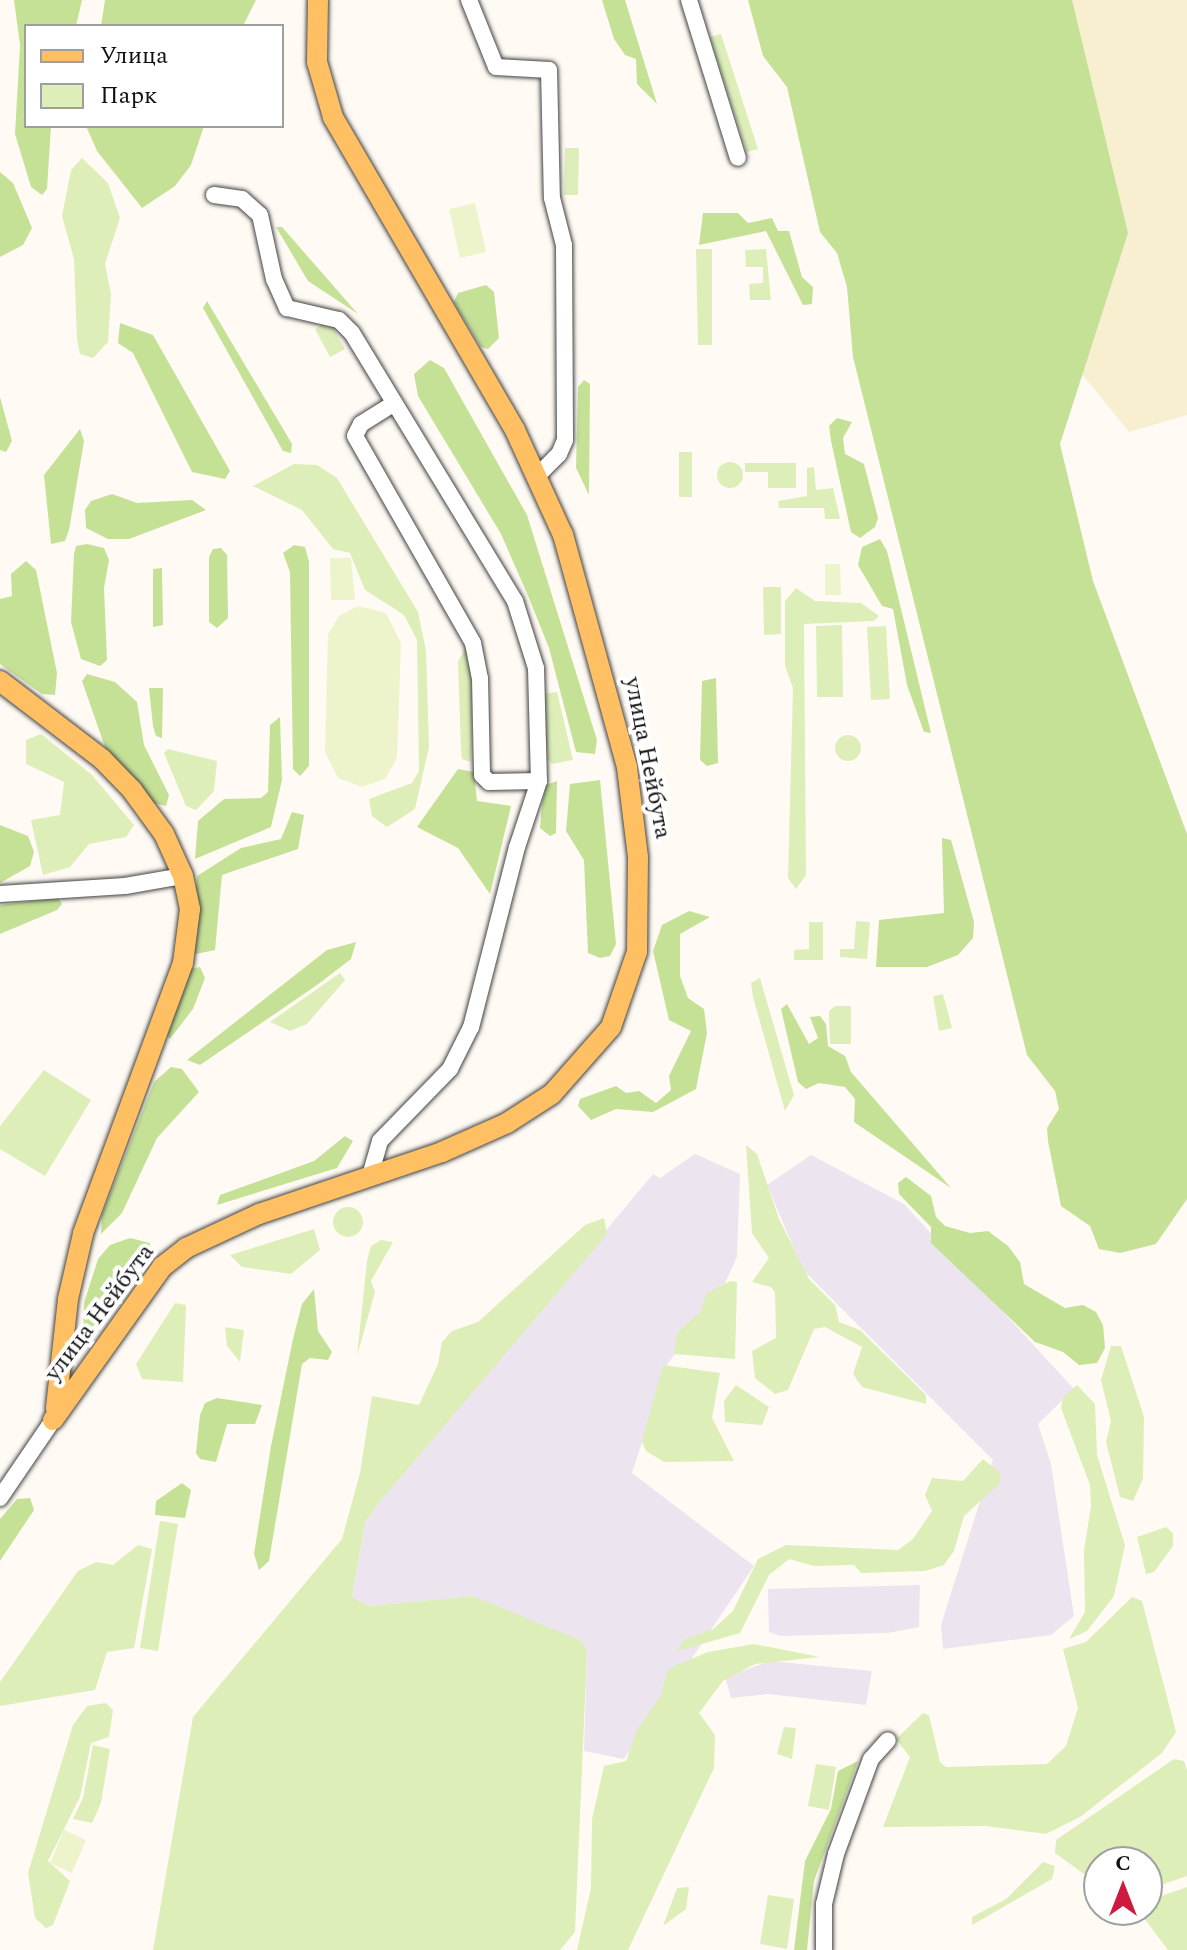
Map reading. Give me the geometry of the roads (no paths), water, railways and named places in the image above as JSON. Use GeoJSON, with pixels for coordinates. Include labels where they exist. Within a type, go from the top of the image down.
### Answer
{"type":"FeatureCollection","features":[{"type":"Feature","properties":{"kind":"main road","name":"улица Нейбута"},"geometry":{"type":"LineString","coordinates":[[53,1420],[138,1298],[177,1254],[225,1227],[370,1177],[507,1123],[552,1094],[611,1027],[631,980],[639,894],[627,767],[589,620],[539,474],[342,138],[317,62],[318,0]]}},
{"type":"Feature","properties":{"kind":"main road","name":"улица Нейбута"},"geometry":{"type":"LineString","coordinates":[[0,681],[102,759],[132,790],[164,834],[183,876],[190,909],[183,963],[83,1234],[68,1299],[53,1420]]}},
{"type":"Feature","properties":{"kind":"street"},"geometry":{"type":"LineString","coordinates":[[469,0],[496,67],[549,70],[552,198],[564,245],[565,440],[559,454],[539,474]]}},
{"type":"Feature","properties":{"kind":"street"},"geometry":{"type":"LineString","coordinates":[[689,0],[738,158]]}},
{"type":"Feature","properties":{"kind":"street"},"geometry":{"type":"LineString","coordinates":[[214,195],[242,199],[253,206],[287,308],[344,323],[518,608],[536,668],[539,781],[466,1042],[450,1069],[380,1141],[370,1177]]}},
{"type":"Feature","properties":{"kind":"street"},"geometry":{"type":"LineString","coordinates":[[393,404],[361,424],[355,436],[473,643],[480,678],[482,775],[489,782],[539,781]]}},
{"type":"Feature","properties":{"kind":"street"},"geometry":{"type":"LineString","coordinates":[[0,894],[125,886],[183,876]]}},
{"type":"Feature","properties":{"kind":"street","name":"улица Нейбута"},"geometry":{"type":"LineString","coordinates":[[0,1498],[53,1420]]}},
{"type":"Feature","properties":{"kind":"street"},"geometry":{"type":"LineString","coordinates":[[824,1950],[824,1904],[836,1854],[871,1759],[888,1740]]}}]}
